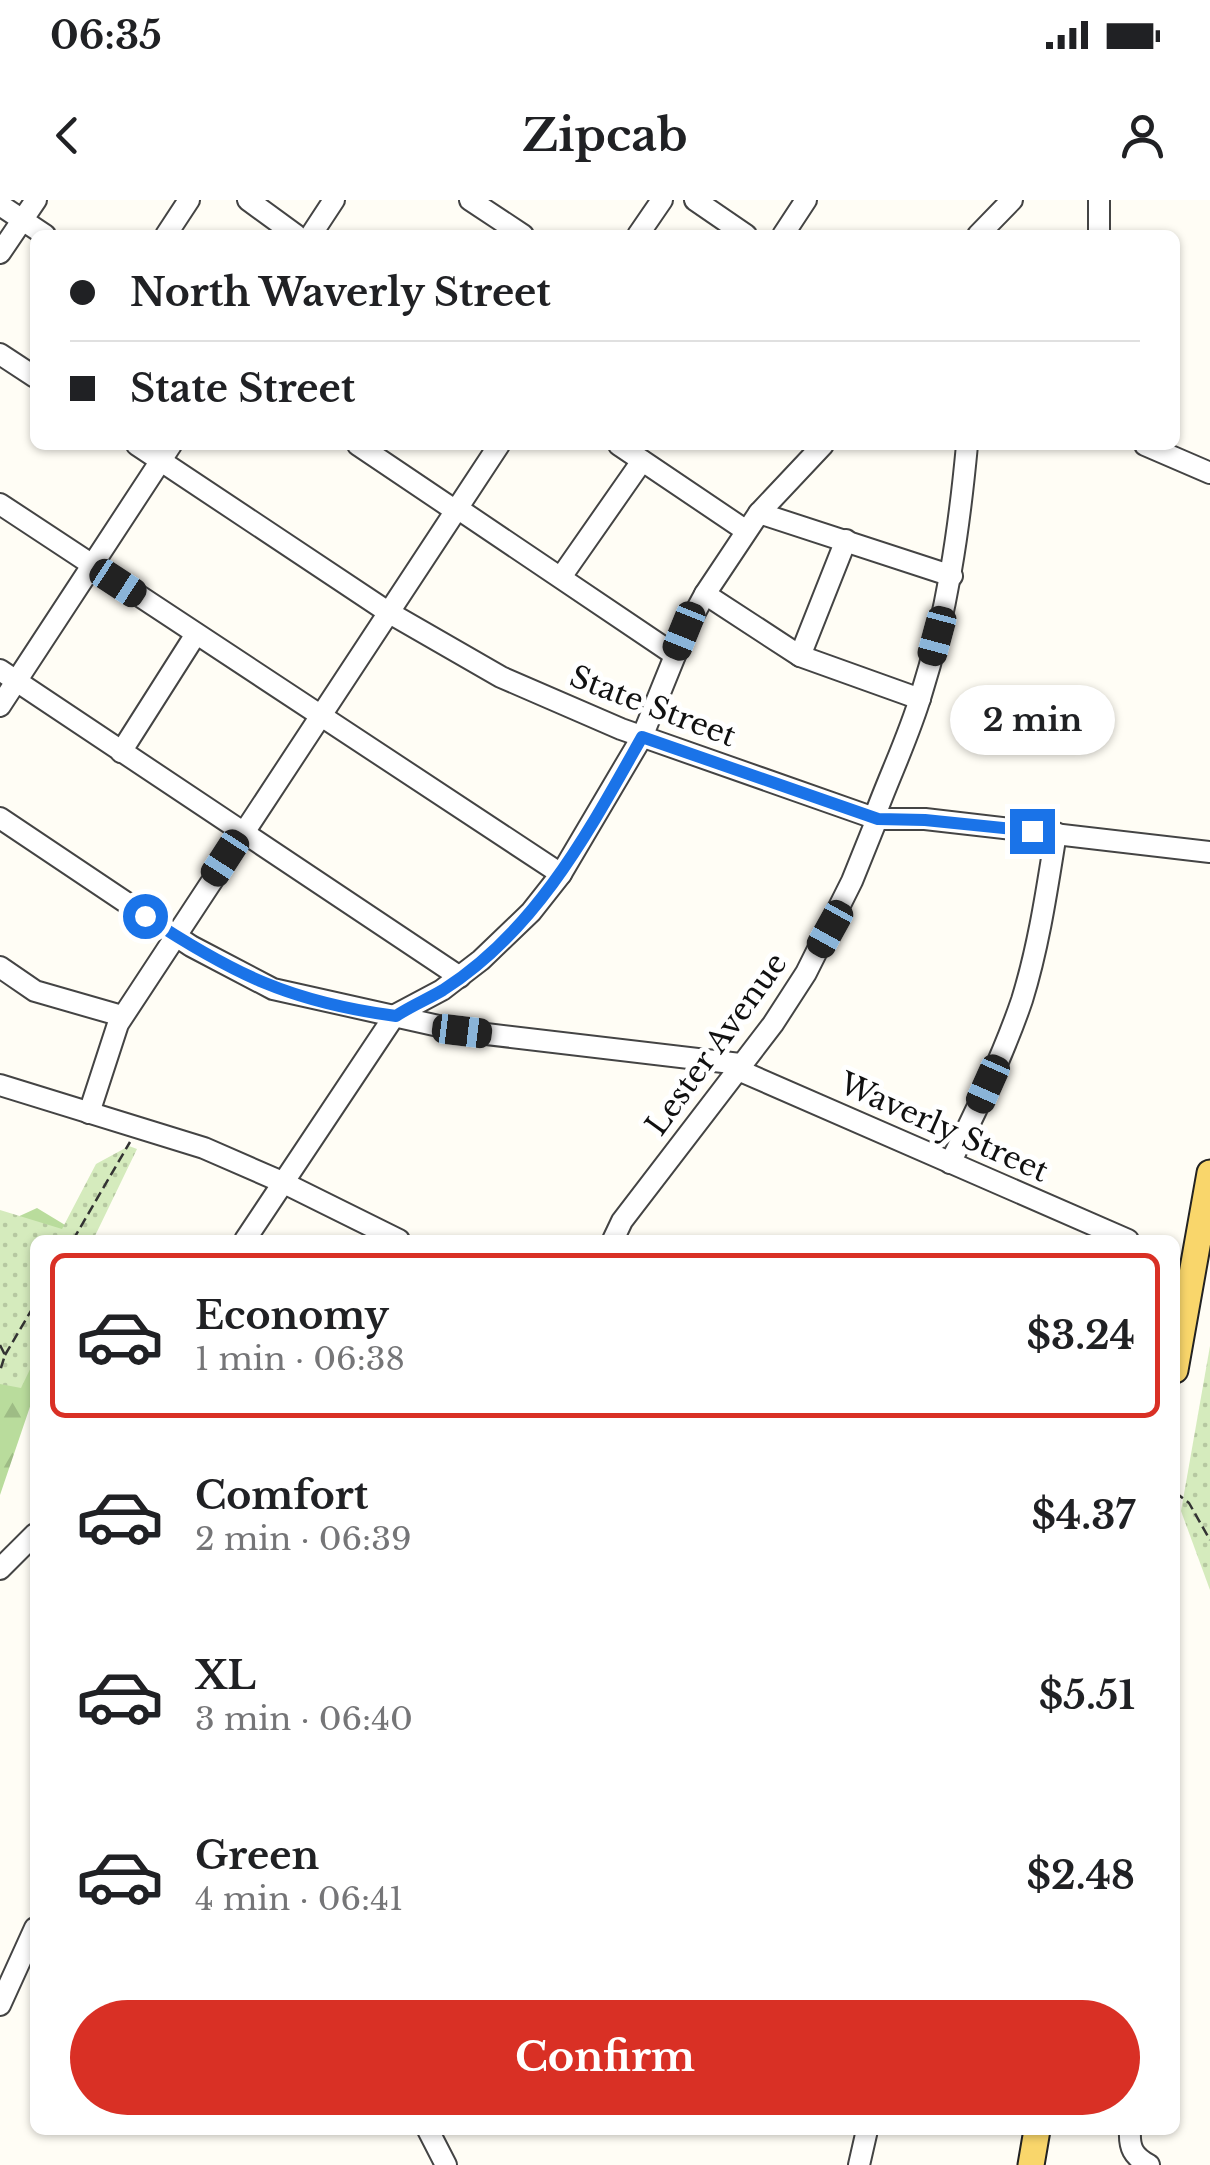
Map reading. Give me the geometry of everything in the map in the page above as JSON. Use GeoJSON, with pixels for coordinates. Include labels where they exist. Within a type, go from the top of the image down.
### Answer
{"type":"FeatureCollection","features":[{"type":"Feature","properties":{"kind":"main road"},"geometry":{"type":"LineString","coordinates":[[1180,1311],[1184,1264],[1210,1173]]}},
{"type":"Feature","properties":{"kind":"main road"},"geometry":{"type":"LineString","coordinates":[[1031,2165],[1037,2135]]}},
{"type":"Feature","properties":{"kind":"street"},"geometry":{"type":"LineString","coordinates":[[0,253],[36,200]]}},
{"type":"Feature","properties":{"kind":"street"},"geometry":{"type":"LineString","coordinates":[[169,230],[189,200]]}},
{"type":"Feature","properties":{"kind":"street"},"geometry":{"type":"LineString","coordinates":[[248,200],[289,230]]}},
{"type":"Feature","properties":{"kind":"street"},"geometry":{"type":"LineString","coordinates":[[314,230],[334,200]]}},
{"type":"Feature","properties":{"kind":"street"},"geometry":{"type":"LineString","coordinates":[[641,230],[662,200]]}},
{"type":"Feature","properties":{"kind":"street"},"geometry":{"type":"LineString","coordinates":[[695,200],[739,230]]}},
{"type":"Feature","properties":{"kind":"street"},"geometry":{"type":"LineString","coordinates":[[786,230],[806,200]]}},
{"type":"Feature","properties":{"kind":"street"},"geometry":{"type":"LineString","coordinates":[[983,230],[1012,200]]}},
{"type":"Feature","properties":{"kind":"street"},"geometry":{"type":"LineString","coordinates":[[1099,200],[1099,230]]}},
{"type":"Feature","properties":{"kind":"street"},"geometry":{"type":"LineString","coordinates":[[478,202],[516,230]]}},
{"type":"Feature","properties":{"kind":"street"},"geometry":{"type":"LineString","coordinates":[[0,205],[37,230]]}},
{"type":"Feature","properties":{"kind":"street"},"geometry":{"type":"LineString","coordinates":[[0,354],[30,374]]}},
{"type":"Feature","properties":{"kind":"street"},"geometry":{"type":"LineString","coordinates":[[366,450],[675,655]]}},
{"type":"Feature","properties":{"kind":"street"},"geometry":{"type":"LineString","coordinates":[[89,1112],[122,1016],[496,450]]}},
{"type":"Feature","properties":{"kind":"street"},"geometry":{"type":"LineString","coordinates":[[627,450],[745,530]]}},
{"type":"Feature","properties":{"kind":"street"},"geometry":{"type":"LineString","coordinates":[[248,1235],[396,1016],[460,977],[506,937],[561,874],[642,737],[705,594],[745,530],[818,450]]}},
{"type":"Feature","properties":{"kind":"street","name":"Lester Avenue"},"geometry":{"type":"LineString","coordinates":[[615,1235],[622,1221],[772,1024],[806,972],[852,882],[920,699],[952,576],[966,450]]}},
{"type":"Feature","properties":{"kind":"street"},"geometry":{"type":"LineString","coordinates":[[1157,450],[1210,473]]}},
{"type":"Feature","properties":{"kind":"street"},"geometry":{"type":"LineString","coordinates":[[0,706],[8,677],[91,566],[166,453]]}},
{"type":"Feature","properties":{"kind":"street","name":"State Street"},"geometry":{"type":"LineString","coordinates":[[166,453],[388,612],[501,677],[642,737],[876,818],[1056,833],[1210,852]]}},
{"type":"Feature","properties":{"kind":"street"},"geometry":{"type":"LineString","coordinates":[[560,577],[642,460]]}},
{"type":"Feature","properties":{"kind":"street"},"geometry":{"type":"LineString","coordinates":[[0,504],[561,874]]}},
{"type":"Feature","properties":{"kind":"street"},"geometry":{"type":"LineString","coordinates":[[759,513],[952,576]]}},
{"type":"Feature","properties":{"kind":"street"},"geometry":{"type":"LineString","coordinates":[[800,656],[846,540]]}},
{"type":"Feature","properties":{"kind":"street"},"geometry":{"type":"LineString","coordinates":[[705,594],[800,656],[920,699]]}},
{"type":"Feature","properties":{"kind":"street"},"geometry":{"type":"LineString","coordinates":[[121,752],[196,634]]}},
{"type":"Feature","properties":{"kind":"street"},"geometry":{"type":"LineString","coordinates":[[8,677],[460,977]]}},
{"type":"Feature","properties":{"kind":"street","name":"Waverly Street"},"geometry":{"type":"LineString","coordinates":[[0,818],[174,935],[228,968],[273,989],[462,1031],[738,1067],[1116,1235]]}},
{"type":"Feature","properties":{"kind":"street"},"geometry":{"type":"LineString","coordinates":[[950,1163],[1022,1000],[1042,917],[1056,833]]}},
{"type":"Feature","properties":{"kind":"street"},"geometry":{"type":"LineString","coordinates":[[0,967],[35,991],[122,1016]]}},
{"type":"Feature","properties":{"kind":"street"},"geometry":{"type":"LineString","coordinates":[[0,1085],[204,1148],[389,1235]]}},
{"type":"Feature","properties":{"kind":"street"},"geometry":{"type":"LineString","coordinates":[[0,1569],[30,1539]]}},
{"type":"Feature","properties":{"kind":"street"},"geometry":{"type":"LineString","coordinates":[[0,2005],[30,1939]]}},
{"type":"Feature","properties":{"kind":"street"},"geometry":{"type":"LineString","coordinates":[[431,2135],[446,2165]]}},
{"type":"Feature","properties":{"kind":"street"},"geometry":{"type":"LineString","coordinates":[[859,2165],[866,2135]]}},
{"type":"Feature","properties":{"kind":"street"},"geometry":{"type":"LineString","coordinates":[[1130,2135],[1129,2145],[1137,2158],[1149,2165]]}},
{"type":"Feature","properties":{"kind":"path"},"geometry":{"type":"LineString","coordinates":[[76,1235],[138,1128]]}},
{"type":"Feature","properties":{"kind":"path"},"geometry":{"type":"LineString","coordinates":[[0,1371],[30,1312]]}},
{"type":"Feature","properties":{"kind":"path"},"geometry":{"type":"LineString","coordinates":[[0,1346],[5,1355]]}},
{"type":"Feature","properties":{"kind":"path"},"geometry":{"type":"LineString","coordinates":[[1180,1496],[1210,1540]]}},
{"type":"Feature","properties":{"kind":"green space"},"geometry":{"type":"Polygon","coordinates":[[[129,1146],[137,1149],[95,1235],[30,1235],[30,1369],[21,1388],[0,1384],[0,1210],[62,1229],[96,1164],[129,1146]]]}},
{"type":"Feature","properties":{"kind":"green space"},"geometry":{"type":"Polygon","coordinates":[[[37,1208],[75,1231],[30,1235],[30,1407],[0,1495],[0,1225],[37,1208]]]}},
{"type":"Feature","properties":{"kind":"green space"},"geometry":{"type":"Polygon","coordinates":[[[1210,1346],[1210,1590],[1181,1511],[1210,1346]]]}},
{"type":"Feature","properties":{"kind":"route"},"geometry":{"type":"LineString","coordinates":[[145,916],[228,968],[273,989],[396,1016],[460,977],[530,912],[590,830],[642,737],[878,819],[1032,831]]}}]}
